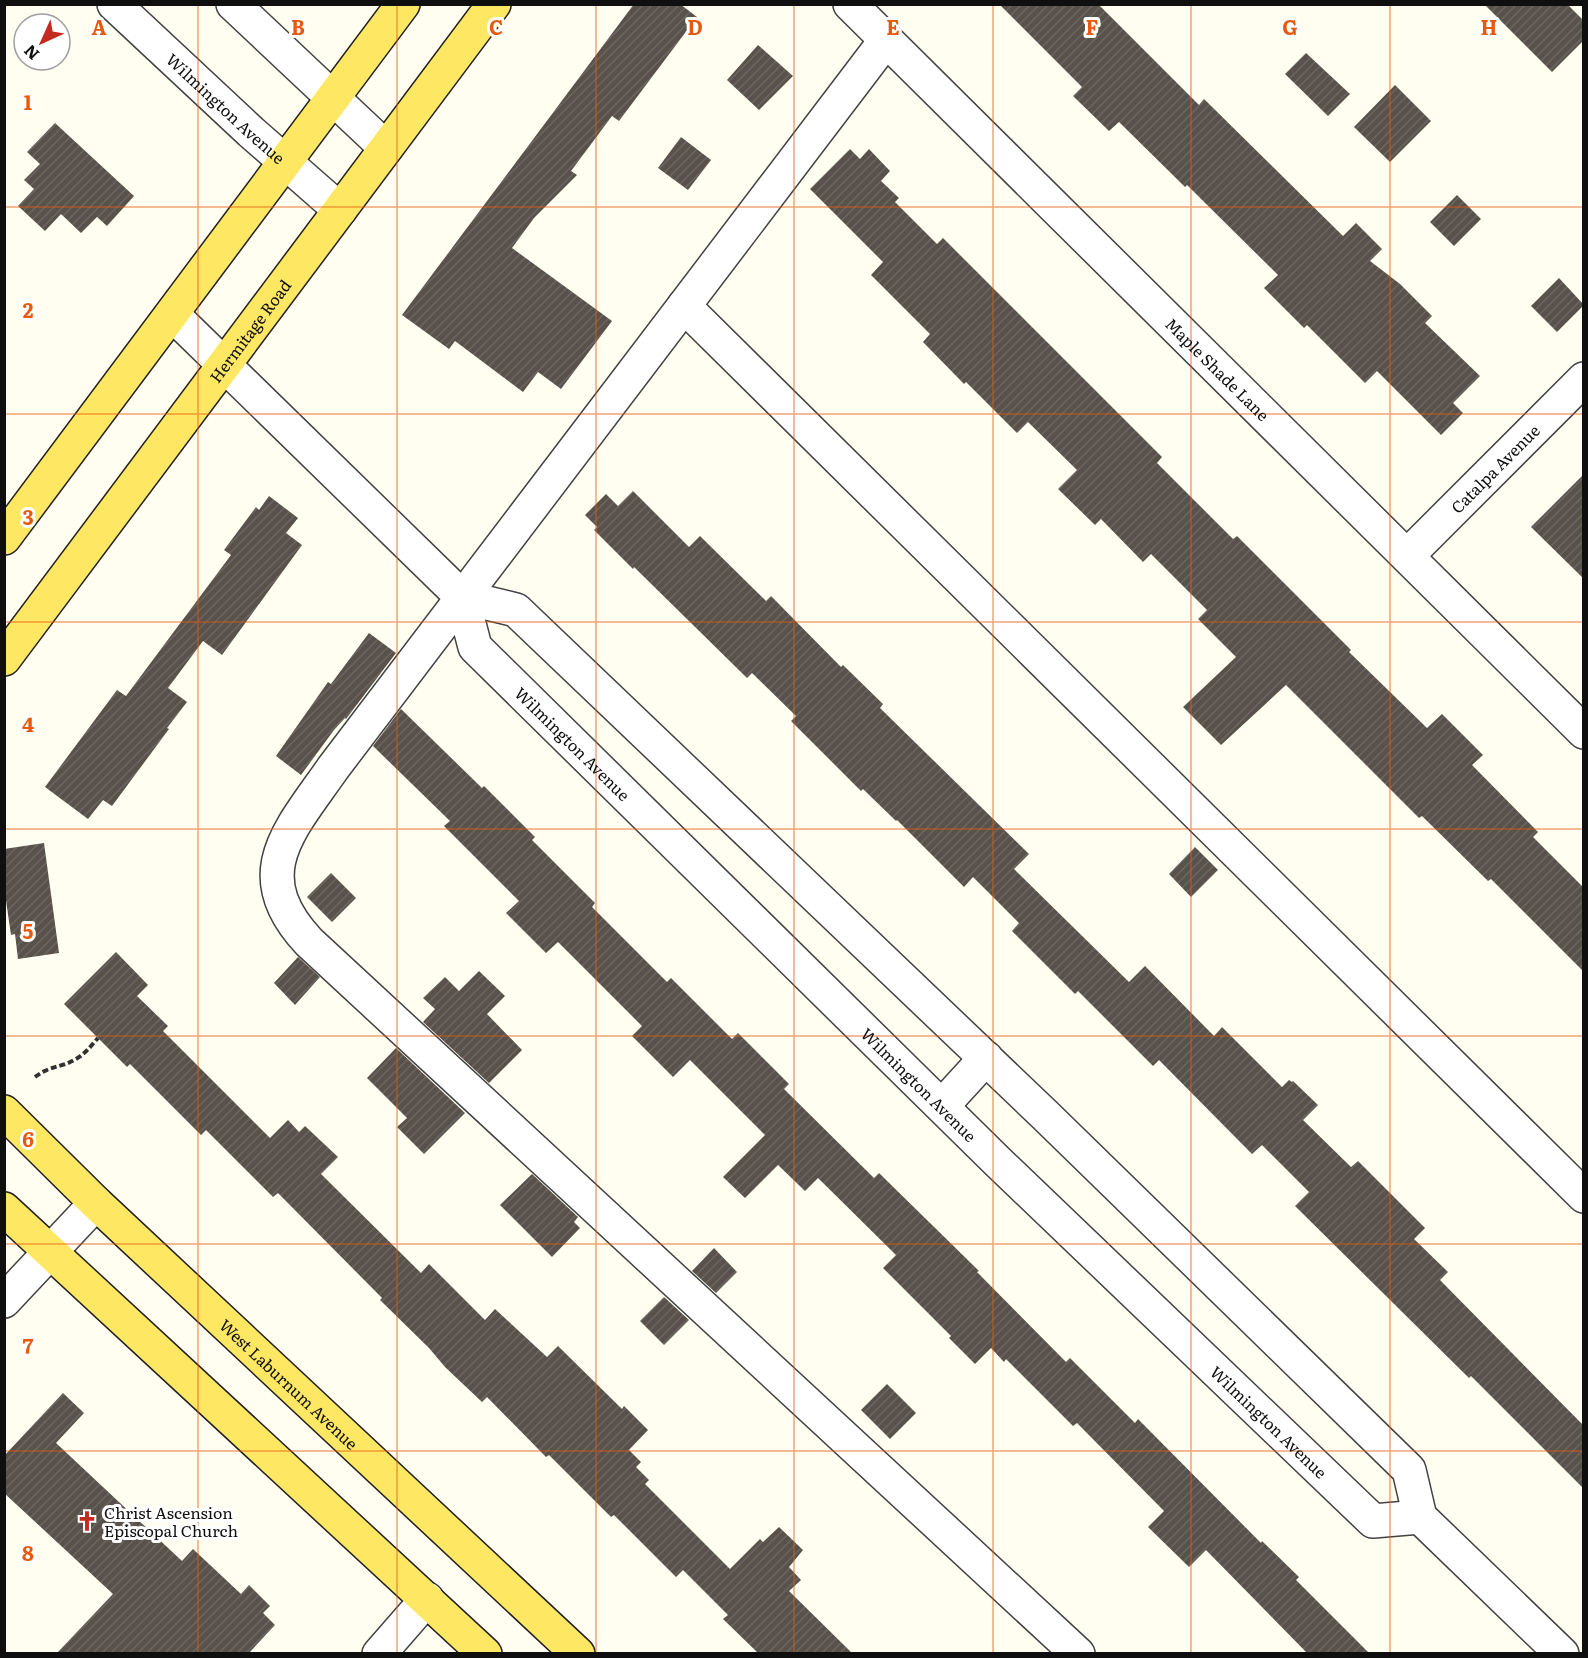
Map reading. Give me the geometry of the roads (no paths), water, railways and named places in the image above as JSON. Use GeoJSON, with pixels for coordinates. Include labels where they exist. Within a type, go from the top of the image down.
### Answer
{"type":"FeatureCollection","features":[{"type":"Feature","properties":{"kind":"main road"},"geometry":{"type":"LineString","coordinates":[[4,538],[403,4]]}},
{"type":"Feature","properties":{"kind":"main road","name":"Hermitage Road"},"geometry":{"type":"LineString","coordinates":[[4,659],[494,4]]}},
{"type":"Feature","properties":{"kind":"main road","name":"West Laburnum Avenue"},"geometry":{"type":"LineString","coordinates":[[4,1112],[96,1203],[578,1653]]}},
{"type":"Feature","properties":{"kind":"main road"},"geometry":{"type":"LineString","coordinates":[[4,1209],[485,1653]]}},
{"type":"Feature","properties":{"kind":"street","name":"Wilmington Avenue"},"geometry":{"type":"LineString","coordinates":[[114,4],[285,163],[340,210]]}},
{"type":"Feature","properties":{"kind":"street"},"geometry":{"type":"LineString","coordinates":[[233,4],[386,148]]}},
{"type":"Feature","properties":{"kind":"street","name":"Maple Shade Lane"},"geometry":{"type":"LineString","coordinates":[[850,4],[1584,732]]}},
{"type":"Feature","properties":{"kind":"street"},"geometry":{"type":"LineString","coordinates":[[886,40],[333,768],[290,829],[279,857],[276,882],[282,906],[294,926],[309,942],[1078,1653]]}},
{"type":"Feature","properties":{"kind":"street"},"geometry":{"type":"LineString","coordinates":[[684,306],[1584,1196]]}},
{"type":"Feature","properties":{"kind":"street"},"geometry":{"type":"LineString","coordinates":[[172,314],[225,363],[462,597],[516,610],[986,1058],[1409,1470],[1420,1517],[1562,1653]]}},
{"type":"Feature","properties":{"kind":"street","name":"Catalpa Avenue"},"geometry":{"type":"LineString","coordinates":[[1407,556],[1584,379]]}},
{"type":"Feature","properties":{"kind":"street","name":"Wilmington Avenue"},"geometry":{"type":"LineString","coordinates":[[462,597],[475,647],[942,1106],[1373,1521],[1420,1517]]}},
{"type":"Feature","properties":{"kind":"street"},"geometry":{"type":"LineString","coordinates":[[942,1106],[986,1058]]}},
{"type":"Feature","properties":{"kind":"street"},"geometry":{"type":"LineString","coordinates":[[4,1301],[96,1203]]}},
{"type":"Feature","properties":{"kind":"street"},"geometry":{"type":"LineString","coordinates":[[379,1653],[427,1599]]}},
{"type":"Feature","properties":{"kind":"street"},"geometry":{"type":"LineString","coordinates":[[1570,1653],[1584,1640]]}},
{"type":"Feature","properties":{"kind":"place","name":"Christ Ascension Episcopal Church"},"geometry":{"type":"Point","coordinates":[87,1521]}}]}
